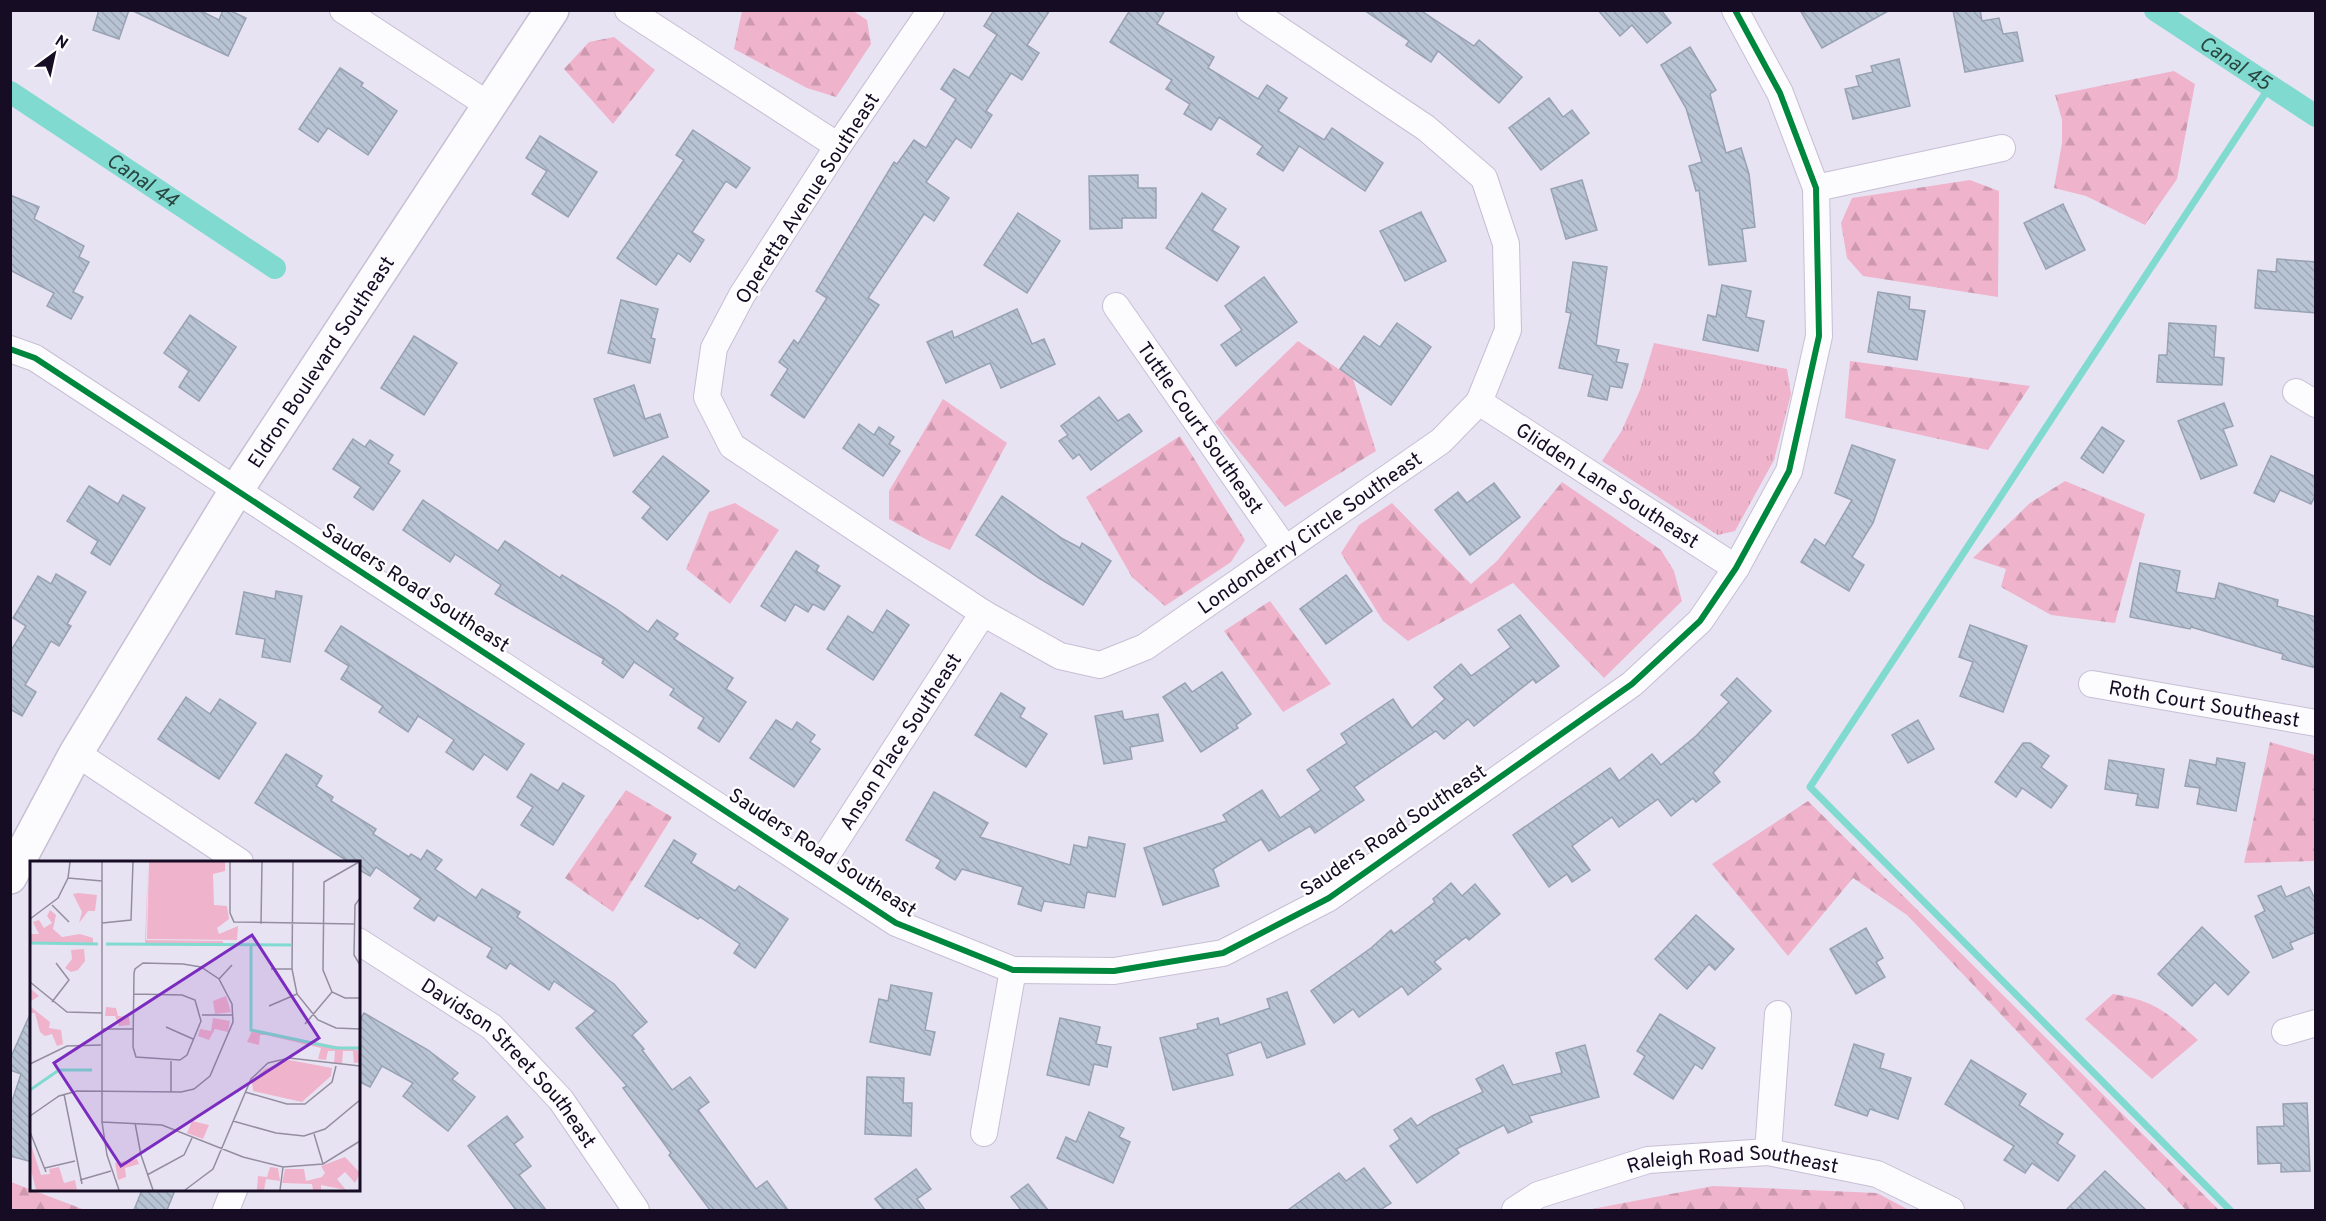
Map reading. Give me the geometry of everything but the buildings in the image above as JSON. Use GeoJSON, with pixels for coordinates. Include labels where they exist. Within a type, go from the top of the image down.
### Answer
{"type":"FeatureCollection","features":[{"type":"Feature","properties":{"kind":"street"},"geometry":{"type":"LineString","coordinates":[[343,10],[490,105]]}},
{"type":"Feature","properties":{"kind":"street","name":"Eldron Boulevard Southeast"},"geometry":{"type":"LineString","coordinates":[[10,877],[76,753],[237,489],[552,10]]}},
{"type":"Feature","properties":{"kind":"street"},"geometry":{"type":"LineString","coordinates":[[628,10],[838,146]]}},
{"type":"Feature","properties":{"kind":"street","name":"Operetta Avenue Southeast"},"geometry":{"type":"LineString","coordinates":[[707,397],[714,348],[741,295],[838,146],[931,10]]}},
{"type":"Feature","properties":{"kind":"street","name":"Londonderry Circle Southeast"},"geometry":{"type":"LineString","coordinates":[[707,397],[732,446],[983,613],[1060,656],[1100,665],[1145,647],[1441,441],[1479,402],[1508,330],[1506,244],[1484,178],[1426,128],[1250,10]]}},
{"type":"Feature","properties":{"kind":"street","name":"Sauders Road Southeast"},"geometry":{"type":"LineString","coordinates":[[10,349],[35,358],[896,923],[1013,970],[1114,971],[1223,952],[1329,898],[1632,684],[1700,621],[1736,568],[1789,471],[1819,336],[1816,188],[1780,93],[1736,10]]}},
{"type":"Feature","properties":{"kind":"street"},"geometry":{"type":"LineString","coordinates":[[1816,188],[2002,148]]}},
{"type":"Feature","properties":{"kind":"street","name":"Tuttle Court Southeast"},"geometry":{"type":"LineString","coordinates":[[1116,306],[1285,549]]}},
{"type":"Feature","properties":{"kind":"street","name":"Glidden Lane Southeast"},"geometry":{"type":"LineString","coordinates":[[1479,402],[1736,568]]}},
{"type":"Feature","properties":{"kind":"street","name":"Anson Place Southeast"},"geometry":{"type":"LineString","coordinates":[[817,870],[983,613]]}},
{"type":"Feature","properties":{"kind":"street","name":"Roth Court Southeast"},"geometry":{"type":"LineString","coordinates":[[2092,684],[2316,723]]}},
{"type":"Feature","properties":{"kind":"street"},"geometry":{"type":"LineString","coordinates":[[76,753],[238,861]]}},
{"type":"Feature","properties":{"kind":"street","name":"Davidson Street Southeast"},"geometry":{"type":"LineString","coordinates":[[360,942],[492,1027],[561,1100],[636,1210]]}},
{"type":"Feature","properties":{"kind":"street"},"geometry":{"type":"LineString","coordinates":[[984,1133],[1013,970]]}},
{"type":"Feature","properties":{"kind":"street"},"geometry":{"type":"LineString","coordinates":[[1768,1152],[1778,1014]]}},
{"type":"Feature","properties":{"kind":"street"},"geometry":{"type":"LineString","coordinates":[[2286,1032],[2316,1023]]}},
{"type":"Feature","properties":{"kind":"street","name":"Raleigh Road Southeast"},"geometry":{"type":"LineString","coordinates":[[1515,1210],[1538,1195],[1648,1160],[1768,1152],[1877,1174],[1951,1210]]}},
{"type":"Feature","properties":{"kind":"street"},"geometry":{"type":"LineString","coordinates":[[226,1210],[234,1191]]}},
{"type":"Feature","properties":{"kind":"green space"},"geometry":{"type":"Polygon","coordinates":[[[742,11],[853,11],[867,20],[871,44],[836,97],[807,88],[734,49],[742,11]]]}},
{"type":"Feature","properties":{"kind":"green space"},"geometry":{"type":"Polygon","coordinates":[[[614,37],[655,70],[613,124],[564,69],[589,42],[614,37]]]}},
{"type":"Feature","properties":{"kind":"green space"},"geometry":{"type":"Polygon","coordinates":[[[2174,71],[2195,84],[2177,179],[2145,225],[2086,196],[2054,188],[2062,143],[2062,120],[2055,95],[2174,71]]]}},
{"type":"Feature","properties":{"kind":"green space"},"geometry":{"type":"Polygon","coordinates":[[[1970,180],[1999,191],[1998,297],[1863,276],[1847,258],[1841,223],[1852,198],[1970,180]]]}},
{"type":"Feature","properties":{"kind":"green space"},"geometry":{"type":"Polygon","coordinates":[[[1298,341],[1353,379],[1376,451],[1285,507],[1215,422],[1298,341]]]}},
{"type":"Feature","properties":{"kind":"green space"},"geometry":{"type":"Polygon","coordinates":[[[1654,343],[1787,369],[1791,394],[1774,460],[1735,531],[1718,535],[1602,461],[1621,432],[1640,390],[1654,343]]]}},
{"type":"Feature","properties":{"kind":"green space"},"geometry":{"type":"Polygon","coordinates":[[[1850,361],[2030,386],[1988,450],[1845,418],[1850,361]]]}},
{"type":"Feature","properties":{"kind":"green space"},"geometry":{"type":"Polygon","coordinates":[[[943,399],[1007,443],[950,550],[889,519],[889,491],[943,399]]]}},
{"type":"Feature","properties":{"kind":"green space"},"geometry":{"type":"Polygon","coordinates":[[[1180,436],[1245,540],[1231,562],[1165,606],[1132,577],[1086,497],[1180,436]]]}},
{"type":"Feature","properties":{"kind":"green space"},"geometry":{"type":"Polygon","coordinates":[[[2065,481],[2145,514],[2115,623],[2051,615],[2001,587],[2006,569],[1973,558],[2030,503],[2065,481]]]}},
{"type":"Feature","properties":{"kind":"green space"},"geometry":{"type":"Polygon","coordinates":[[[1562,482],[1661,550],[1674,571],[1682,601],[1604,678],[1513,583],[1408,641],[1383,621],[1341,553],[1359,525],[1392,503],[1471,584],[1497,561],[1562,482]]]}},
{"type":"Feature","properties":{"kind":"green space"},"geometry":{"type":"Polygon","coordinates":[[[735,503],[779,530],[730,604],[686,569],[709,512],[735,503]]]}},
{"type":"Feature","properties":{"kind":"green space"},"geometry":{"type":"Polygon","coordinates":[[[1270,601],[1331,684],[1283,712],[1224,631],[1270,601]]]}},
{"type":"Feature","properties":{"kind":"green space"},"geometry":{"type":"Polygon","coordinates":[[[2270,742],[2315,755],[2315,861],[2244,863],[2270,742]]]}},
{"type":"Feature","properties":{"kind":"green space"},"geometry":{"type":"Polygon","coordinates":[[[626,790],[672,817],[613,912],[565,878],[626,790]]]}},
{"type":"Feature","properties":{"kind":"green space"},"geometry":{"type":"Polygon","coordinates":[[[1808,801],[2219,1210],[2186,1210],[1907,915],[1853,878],[1788,956],[1712,864],[1808,801]]]}},
{"type":"Feature","properties":{"kind":"green space"},"geometry":{"type":"Polygon","coordinates":[[[2113,994],[2140,1000],[2160,1009],[2198,1040],[2152,1079],[2085,1019],[2113,994]]]}},
{"type":"Feature","properties":{"kind":"green space"},"geometry":{"type":"Polygon","coordinates":[[[10,1182],[85,1210],[11,1210],[10,1182]]]}},
{"type":"Feature","properties":{"kind":"green space"},"geometry":{"type":"Polygon","coordinates":[[[1713,1186],[1877,1193],[1909,1210],[1587,1210],[1713,1186]]]}},
{"type":"Feature","properties":{"kind":"waterway","name":"Canal 45"},"geometry":{"type":"LineString","coordinates":[[2155,10],[2316,116]]}},
{"type":"Feature","properties":{"kind":"waterway"},"geometry":{"type":"LineString","coordinates":[[2230,1210],[1810,787],[2270,86]]}},
{"type":"Feature","properties":{"kind":"waterway","name":"Canal 44"},"geometry":{"type":"LineString","coordinates":[[10,92],[275,268]]}},
{"type":"Feature","properties":{"kind":"cycle path"},"geometry":{"type":"LineString","coordinates":[[10,349],[35,358],[896,923],[1013,970],[1114,971],[1223,953],[1329,898],[1632,684],[1700,621],[1736,568],[1789,471],[1819,336],[1816,188],[1780,93],[1735,10]]}}]}
